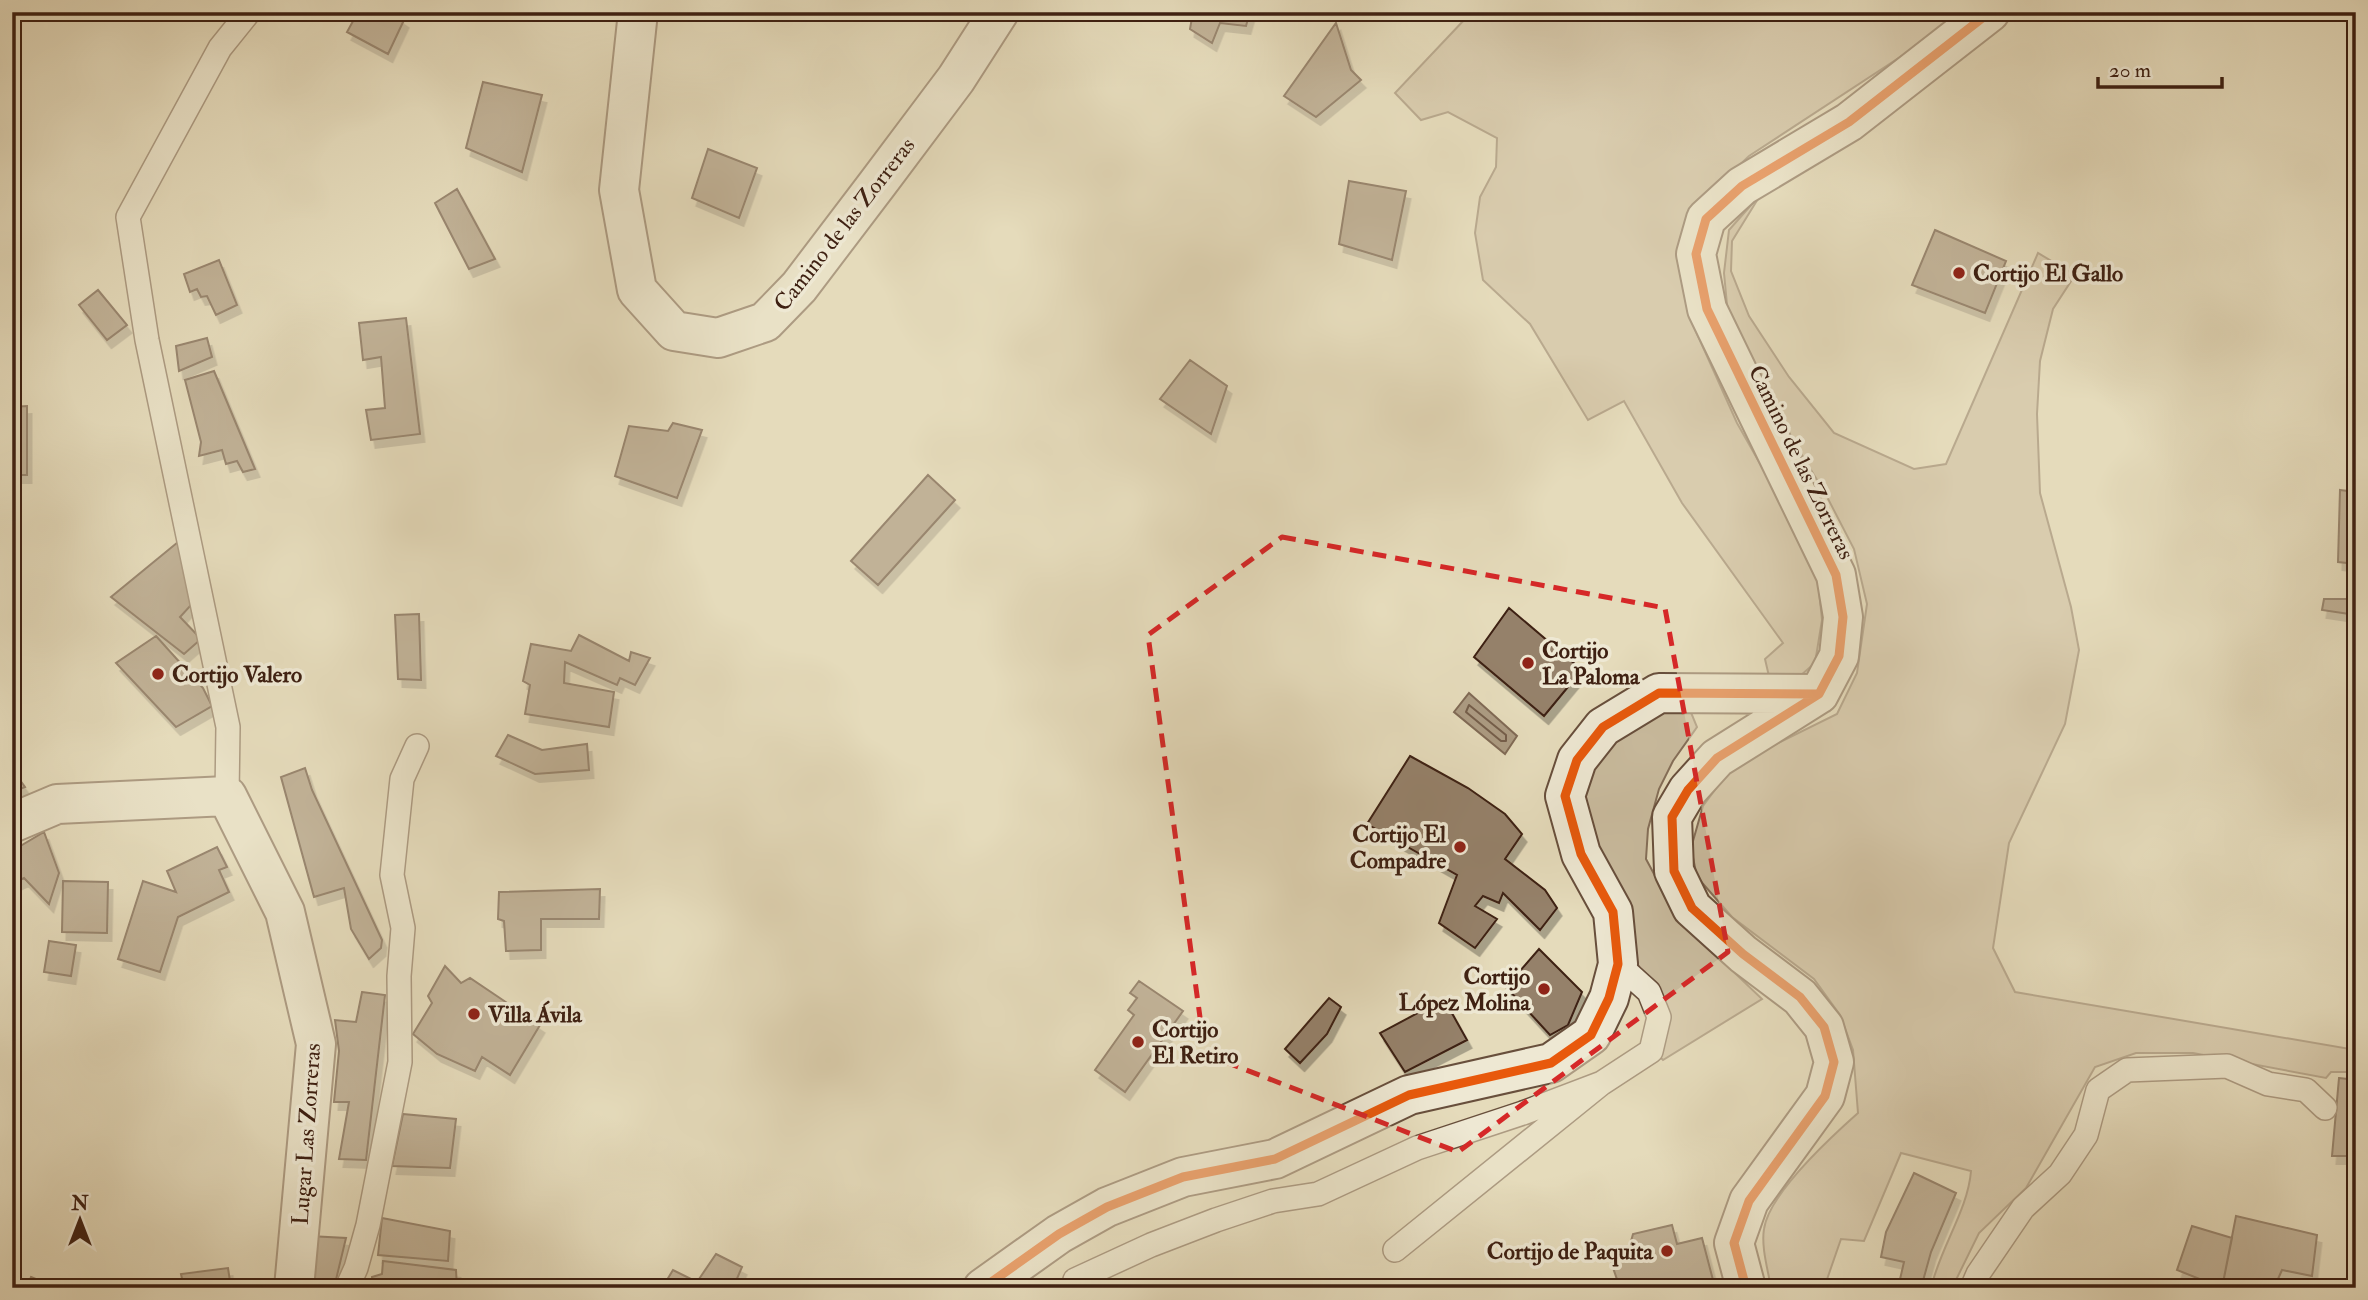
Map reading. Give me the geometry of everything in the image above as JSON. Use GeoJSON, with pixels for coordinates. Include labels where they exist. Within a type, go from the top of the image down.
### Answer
{"type":"FeatureCollection","features":[{"type":"Feature","properties":{"kind":"street","name":"Camino de las Zorreras"},"geometry":{"type":"LineString","coordinates":[[638,12],[619,190],[637,290],[674,331],[718,338],[765,322],[799,287],[956,79],[999,12]]}},
{"type":"Feature","properties":{"kind":"street","name":"Camino de las Zorreras"},"geometry":{"type":"LineString","coordinates":[[1819,694],[1839,656],[1843,617],[1836,575],[1707,309],[1696,254],[1706,219],[1742,186],[1849,122],[1990,12]]}},
{"type":"Feature","properties":{"kind":"street"},"geometry":{"type":"LineString","coordinates":[[983,1288],[1059,1234],[1107,1208],[1183,1177],[1275,1159],[1409,1095],[1551,1063],[1591,1035],[1609,998],[1618,964],[1613,912],[1581,854],[1565,796],[1577,760],[1603,727],[1659,693],[1819,694]]}},
{"type":"Feature","properties":{"kind":"street"},"geometry":{"type":"LineString","coordinates":[[1746,1288],[1734,1242],[1749,1201],[1825,1096],[1834,1062],[1824,1027],[1800,997],[1743,954],[1692,908],[1674,871],[1672,817],[1688,790],[1717,758],[1819,694]]}},
{"type":"Feature","properties":{"kind":"street"},"geometry":{"type":"LineString","coordinates":[[12,823],[57,804],[227,796]]}},
{"type":"Feature","properties":{"kind":"street","name":"Lugar Las Zorreras"},"geometry":{"type":"LineString","coordinates":[[227,796],[285,912],[316,1044],[295,1288]]}},
{"type":"Feature","properties":{"kind":"lane"},"geometry":{"type":"LineString","coordinates":[[227,796],[229,727],[147,340],[128,217],[220,48],[248,12]]}},
{"type":"Feature","properties":{"kind":"lane"},"geometry":{"type":"LineString","coordinates":[[347,1288],[356,1268],[368,1225],[400,1062],[399,976],[403,928],[392,875],[402,779],[417,746]]}},
{"type":"Feature","properties":{"kind":"lane"},"geometry":{"type":"LineString","coordinates":[[1395,1250],[1602,1083],[1651,1051],[1659,1017],[1649,992],[1618,964]]}},
{"type":"Feature","properties":{"kind":"lane"},"geometry":{"type":"LineString","coordinates":[[1972,1288],[1978,1274],[2023,1208],[2060,1174],[2086,1135],[2098,1090],[2127,1070],[2227,1066],[2268,1084],[2306,1090],[2325,1108]]}},
{"type":"Feature","properties":{"kind":"lane"},"geometry":{"type":"LineString","coordinates":[[1075,1280],[1150,1245],[1216,1220],[1273,1201],[1318,1194],[1417,1148],[1602,1083]]}},
{"type":"Feature","properties":{"kind":"highlighted area"},"geometry":{"type":"Polygon","coordinates":[[[1282,537],[1665,608],[1728,952],[1458,1152],[1205,1054],[1148,635],[1282,537]]]}},
{"type":"Feature","properties":{"kind":"shaded area"},"geometry":{"type":"Polygon","coordinates":[[[1465,12],[1960,12],[1946,27],[1749,156],[1690,212],[1678,263],[1693,325],[1737,423],[1797,529],[1817,571],[1822,620],[1815,663],[1793,682],[1771,685],[1765,659],[1783,643],[1682,503],[1624,401],[1588,420],[1530,324],[1483,280],[1475,233],[1480,197],[1496,167],[1497,138],[1448,112],[1421,120],[1395,93],[1465,19],[1465,12]]]}},
{"type":"Feature","properties":{"kind":"shaded area"},"geometry":{"type":"Polygon","coordinates":[[[1761,194],[1732,241],[1731,271],[1749,316],[1789,377],[1834,433],[1914,469],[1946,464],[2038,253],[2075,275],[2053,309],[2040,361],[2037,414],[2040,493],[2071,607],[2079,650],[2065,724],[2009,843],[1993,948],[2015,992],[2356,1050],[2353,1072],[2331,1072],[2326,1078],[2193,1053],[2136,1053],[2095,1067],[2026,1188],[1979,1233],[1952,1288],[1931,1288],[1965,1200],[1971,1171],[1901,1153],[1864,1241],[1841,1239],[1824,1288],[1771,1288],[1763,1243],[1768,1215],[1777,1199],[1803,1167],[1858,1113],[1853,1050],[1840,1015],[1814,979],[1732,917],[1697,877],[1691,848],[1703,806],[1729,771],[1760,752],[1837,714],[1857,673],[1867,604],[1854,549],[1825,493],[1761,388],[1728,315],[1724,273],[1729,230],[1761,194]]]}},
{"type":"Feature","properties":{"kind":"shaded area"},"geometry":{"type":"Polygon","coordinates":[[[1676,705],[1690,710],[1697,727],[1673,761],[1659,789],[1648,829],[1646,859],[1669,902],[1690,930],[1762,999],[1663,1060],[1659,1056],[1653,989],[1638,965],[1626,910],[1581,809],[1586,776],[1606,744],[1676,705]]]}},
{"type":"Feature","properties":{"kind":"water"},"geometry":{"type":"Polygon","coordinates":[[[1469,693],[1517,736],[1505,754],[1454,712],[1469,693]]]}},
{"type":"Feature","properties":{"kind":"building"},"geometry":{"type":"Polygon","coordinates":[[[358,12],[393,12],[404,20],[388,54],[347,32],[358,12]]]}},
{"type":"Feature","properties":{"kind":"building"},"geometry":{"type":"Polygon","coordinates":[[[1193,12],[1250,12],[1246,26],[1220,23],[1212,43],[1190,29],[1193,12]]]}},
{"type":"Feature","properties":{"kind":"building"},"geometry":{"type":"Polygon","coordinates":[[[1336,23],[1351,70],[1361,80],[1316,117],[1284,96],[1336,23]]]}},
{"type":"Feature","properties":{"kind":"building"},"geometry":{"type":"Polygon","coordinates":[[[483,82],[542,95],[522,172],[466,148],[483,82]]]}},
{"type":"Feature","properties":{"kind":"building"},"geometry":{"type":"Polygon","coordinates":[[[708,149],[757,168],[739,218],[692,198],[708,149]]]}},
{"type":"Feature","properties":{"kind":"building"},"geometry":{"type":"Polygon","coordinates":[[[1349,181],[1406,191],[1392,260],[1339,244],[1349,181]]]}},
{"type":"Feature","properties":{"kind":"building"},"geometry":{"type":"Polygon","coordinates":[[[457,189],[495,259],[469,269],[435,203],[457,189]]]}},
{"type":"Feature","properties":{"kind":"building","name":"Cortijo El Gallo"},"geometry":{"type":"Polygon","coordinates":[[[1935,230],[2006,261],[1985,313],[1912,285],[1935,230]]]}},
{"type":"Feature","properties":{"kind":"building"},"geometry":{"type":"Polygon","coordinates":[[[219,260],[237,305],[216,315],[207,296],[201,297],[197,289],[190,292],[184,274],[219,260]]]}},
{"type":"Feature","properties":{"kind":"building"},"geometry":{"type":"Polygon","coordinates":[[[98,290],[127,325],[107,340],[79,305],[98,290]]]}},
{"type":"Feature","properties":{"kind":"building"},"geometry":{"type":"Polygon","coordinates":[[[406,318],[420,434],[371,440],[366,410],[385,408],[381,357],[363,360],[359,323],[406,318]]]}},
{"type":"Feature","properties":{"kind":"building"},"geometry":{"type":"Polygon","coordinates":[[[207,338],[212,357],[179,371],[176,346],[207,338]]]}},
{"type":"Feature","properties":{"kind":"building"},"geometry":{"type":"Polygon","coordinates":[[[1190,360],[1227,386],[1211,434],[1160,399],[1190,360]]]}},
{"type":"Feature","properties":{"kind":"building"},"geometry":{"type":"Polygon","coordinates":[[[214,371],[255,469],[243,472],[237,461],[226,464],[222,450],[199,456],[201,442],[185,380],[214,371]]]}},
{"type":"Feature","properties":{"kind":"building"},"geometry":{"type":"Polygon","coordinates":[[[27,406],[27,475],[12,475],[12,407],[27,406]]]}},
{"type":"Feature","properties":{"kind":"building"},"geometry":{"type":"Polygon","coordinates":[[[673,423],[702,430],[677,498],[615,476],[629,426],[668,431],[673,423]]]}},
{"type":"Feature","properties":{"kind":"building"},"geometry":{"type":"Polygon","coordinates":[[[928,475],[955,500],[878,585],[851,561],[928,475]]]}},
{"type":"Feature","properties":{"kind":"building"},"geometry":{"type":"Polygon","coordinates":[[[2340,490],[2356,492],[2356,564],[2338,562],[2340,490]]]}},
{"type":"Feature","properties":{"kind":"building"},"geometry":{"type":"Polygon","coordinates":[[[178,542],[192,604],[180,617],[201,639],[184,654],[111,597],[178,542]]]}},
{"type":"Feature","properties":{"kind":"building"},"geometry":{"type":"Polygon","coordinates":[[[2349,577],[2356,577],[2356,615],[2322,610],[2324,599],[2349,599],[2349,577]]]}},
{"type":"Feature","properties":{"kind":"building","name":"Cortijo La Paloma"},"geometry":{"type":"Polygon","coordinates":[[[1509,608],[1582,670],[1544,716],[1474,657],[1509,608]]]}},
{"type":"Feature","properties":{"kind":"building"},"geometry":{"type":"Polygon","coordinates":[[[419,614],[421,680],[398,679],[395,615],[419,614]]]}},
{"type":"Feature","properties":{"kind":"building"},"geometry":{"type":"Polygon","coordinates":[[[579,635],[629,661],[631,652],[650,658],[635,685],[620,678],[617,685],[565,662],[564,683],[614,692],[609,727],[525,714],[530,685],[523,681],[531,644],[571,651],[579,635]]]}},
{"type":"Feature","properties":{"kind":"building","name":"Cortijo Valero"},"geometry":{"type":"Polygon","coordinates":[[[156,636],[203,688],[212,706],[176,727],[116,663],[156,636]]]}},
{"type":"Feature","properties":{"kind":"building"},"geometry":{"type":"Polygon","coordinates":[[[508,735],[542,750],[587,744],[589,770],[535,774],[496,756],[508,735]]]}},
{"type":"Feature","properties":{"kind":"building","name":"Cortijo El Compadre"},"geometry":{"type":"Polygon","coordinates":[[[1410,756],[1468,788],[1505,814],[1522,834],[1505,859],[1545,890],[1557,908],[1540,930],[1503,893],[1499,903],[1483,896],[1475,906],[1497,919],[1475,948],[1439,923],[1457,875],[1367,824],[1410,756]]]}},
{"type":"Feature","properties":{"kind":"building"},"geometry":{"type":"Polygon","coordinates":[[[305,768],[312,790],[382,940],[381,948],[369,959],[351,929],[344,888],[314,897],[281,777],[305,768]]]}},
{"type":"Feature","properties":{"kind":"building"},"geometry":{"type":"Polygon","coordinates":[[[12,769],[25,787],[12,792],[12,769]]]}},
{"type":"Feature","properties":{"kind":"building"},"geometry":{"type":"Polygon","coordinates":[[[44,832],[59,873],[49,904],[24,878],[12,884],[12,851],[44,832]]]}},
{"type":"Feature","properties":{"kind":"building"},"geometry":{"type":"Polygon","coordinates":[[[217,847],[227,867],[219,870],[229,892],[178,917],[160,972],[118,959],[143,881],[176,892],[167,871],[217,847]]]}},
{"type":"Feature","properties":{"kind":"building"},"geometry":{"type":"Polygon","coordinates":[[[63,881],[108,882],[107,933],[62,932],[63,881]]]}},
{"type":"Feature","properties":{"kind":"building"},"geometry":{"type":"Polygon","coordinates":[[[600,889],[599,919],[541,919],[541,950],[506,951],[504,921],[498,919],[499,892],[600,889]]]}},
{"type":"Feature","properties":{"kind":"building"},"geometry":{"type":"Polygon","coordinates":[[[49,941],[76,945],[71,976],[44,972],[49,941]]]}},
{"type":"Feature","properties":{"kind":"building","name":"Cortijo López Molina"},"geometry":{"type":"Polygon","coordinates":[[[1539,949],[1582,992],[1568,1025],[1550,1035],[1506,987],[1539,949]]]}},
{"type":"Feature","properties":{"kind":"building","name":"Villa Ávila"},"geometry":{"type":"Polygon","coordinates":[[[445,966],[461,983],[470,978],[540,1025],[510,1075],[482,1057],[475,1071],[437,1054],[413,1034],[432,1003],[428,996],[445,966]]]}},
{"type":"Feature","properties":{"kind":"building","name":"Cortijo El Retiro"},"geometry":{"type":"Polygon","coordinates":[[[1139,981],[1183,1011],[1125,1092],[1095,1070],[1134,1015],[1128,1010],[1137,998],[1130,993],[1139,981]]]}},
{"type":"Feature","properties":{"kind":"building"},"geometry":{"type":"Polygon","coordinates":[[[362,992],[385,995],[366,1160],[339,1159],[349,1102],[334,1102],[339,1051],[335,1020],[356,1022],[362,992]]]}},
{"type":"Feature","properties":{"kind":"building"},"geometry":{"type":"Polygon","coordinates":[[[1329,998],[1341,1007],[1327,1034],[1300,1063],[1285,1049],[1329,998]]]}},
{"type":"Feature","properties":{"kind":"building"},"geometry":{"type":"Polygon","coordinates":[[[1444,999],[1467,1040],[1405,1072],[1380,1033],[1444,999]]]}},
{"type":"Feature","properties":{"kind":"building"},"geometry":{"type":"Polygon","coordinates":[[[2339,1078],[2356,1080],[2356,1156],[2332,1156],[2339,1078]]]}},
{"type":"Feature","properties":{"kind":"building"},"geometry":{"type":"Polygon","coordinates":[[[403,1114],[456,1119],[450,1168],[392,1166],[403,1114]]]}},
{"type":"Feature","properties":{"kind":"building"},"geometry":{"type":"Polygon","coordinates":[[[1914,1173],[1956,1193],[1931,1252],[1921,1288],[1898,1288],[1904,1262],[1881,1257],[1886,1232],[1914,1173]]]}},
{"type":"Feature","properties":{"kind":"building"},"geometry":{"type":"Polygon","coordinates":[[[2236,1216],[2317,1235],[2312,1276],[2282,1270],[2274,1288],[2222,1288],[2236,1216]]]}},
{"type":"Feature","properties":{"kind":"building"},"geometry":{"type":"Polygon","coordinates":[[[382,1218],[450,1231],[448,1261],[378,1255],[382,1218]]]}},
{"type":"Feature","properties":{"kind":"building","name":"Cortijo de Paquita"},"geometry":{"type":"Polygon","coordinates":[[[1672,1225],[1677,1244],[1702,1238],[1713,1280],[1693,1288],[1620,1288],[1611,1262],[1626,1259],[1633,1234],[1672,1225]]]}},
{"type":"Feature","properties":{"kind":"building"},"geometry":{"type":"Polygon","coordinates":[[[2192,1226],[2232,1238],[2222,1288],[2177,1270],[2192,1226]]]}},
{"type":"Feature","properties":{"kind":"building"},"geometry":{"type":"Polygon","coordinates":[[[309,1236],[346,1238],[334,1288],[303,1288],[309,1236]]]}},
{"type":"Feature","properties":{"kind":"building"},"geometry":{"type":"Polygon","coordinates":[[[716,1254],[742,1267],[733,1288],[662,1288],[673,1270],[697,1282],[716,1254]]]}},
{"type":"Feature","properties":{"kind":"building"},"geometry":{"type":"Polygon","coordinates":[[[383,1261],[456,1270],[457,1288],[373,1288],[372,1277],[382,1274],[383,1261]]]}},
{"type":"Feature","properties":{"kind":"building"},"geometry":{"type":"Polygon","coordinates":[[[228,1268],[231,1288],[184,1288],[181,1274],[228,1268]]]}},
{"type":"Feature","properties":{"kind":"building"},"geometry":{"type":"Polygon","coordinates":[[[31,1277],[57,1288],[27,1288],[31,1277]]]}},
{"type":"Feature","properties":{"kind":"cycle path"},"geometry":{"type":"LineString","coordinates":[[1746,1288],[1734,1243],[1749,1201],[1825,1096],[1834,1062],[1824,1027],[1800,997],[1743,954],[1692,908],[1674,871],[1672,817],[1688,790],[1717,758],[1819,694],[1839,656],[1843,617],[1836,575],[1707,309],[1696,254],[1706,219],[1742,186],[1849,122],[1990,12]]}},
{"type":"Feature","properties":{"kind":"cycle path"},"geometry":{"type":"LineString","coordinates":[[983,1288],[1059,1234],[1107,1207],[1183,1177],[1275,1159],[1409,1095],[1551,1063],[1591,1035],[1609,998],[1618,964],[1613,912],[1581,854],[1565,796],[1577,760],[1603,727],[1659,693],[1818,694]]}},
{"type":"Feature","properties":{"kind":"place","name":"Cortijo El Gallo"},"geometry":{"type":"Point","coordinates":[1959,273]}},
{"type":"Feature","properties":{"kind":"place","name":"Cortijo La Paloma"},"geometry":{"type":"Point","coordinates":[1528,663]}},
{"type":"Feature","properties":{"kind":"place","name":"Cortijo Valero"},"geometry":{"type":"Point","coordinates":[158,674]}},
{"type":"Feature","properties":{"kind":"place","name":"Cortijo El Compadre"},"geometry":{"type":"Point","coordinates":[1460,847]}},
{"type":"Feature","properties":{"kind":"place","name":"Cortijo López Molina"},"geometry":{"type":"Point","coordinates":[1544,989]}},
{"type":"Feature","properties":{"kind":"place","name":"Villa Ávila"},"geometry":{"type":"Point","coordinates":[474,1014]}},
{"type":"Feature","properties":{"kind":"place","name":"Cortijo El Retiro"},"geometry":{"type":"Point","coordinates":[1138,1042]}},
{"type":"Feature","properties":{"kind":"place","name":"Cortijo de Paquita"},"geometry":{"type":"Point","coordinates":[1667,1251]}}]}
